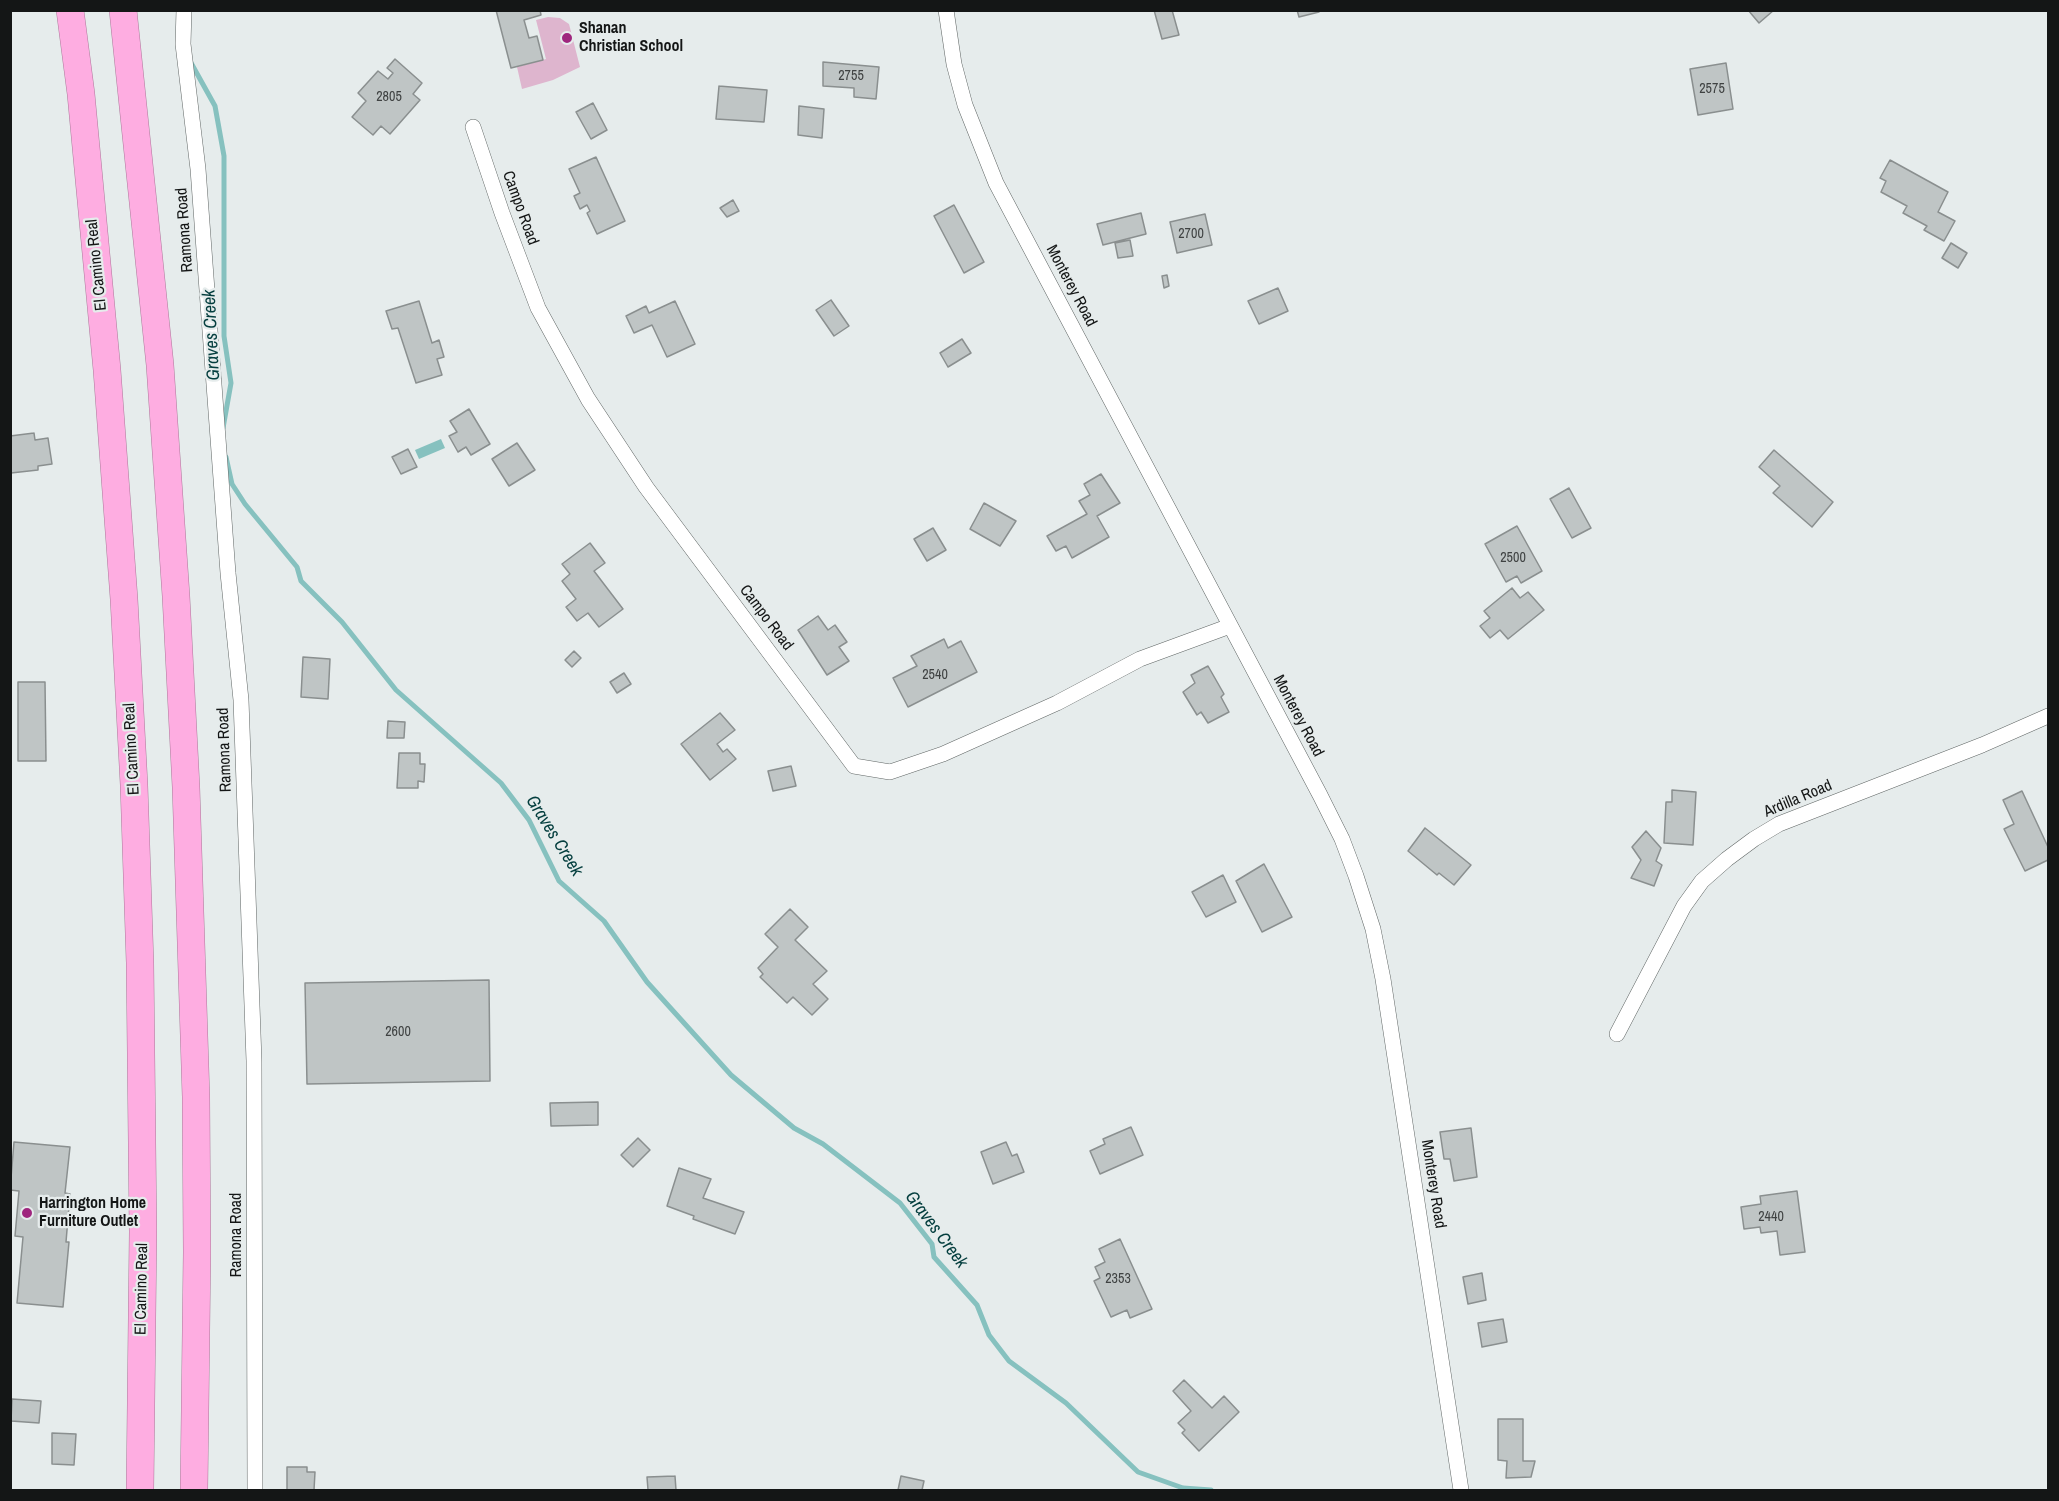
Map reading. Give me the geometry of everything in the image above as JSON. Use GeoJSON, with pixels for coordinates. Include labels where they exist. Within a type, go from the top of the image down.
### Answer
{"type":"FeatureCollection","features":[{"type":"Feature","properties":{"kind":"highway","name":"El Camino Real"},"geometry":{"type":"LineString","coordinates":[[70,10],[81,94],[107,370],[124,599],[134,786],[140,963],[143,1232],[140,1491]]}},
{"type":"Feature","properties":{"kind":"highway"},"geometry":{"type":"LineString","coordinates":[[123,10],[160,365],[186,776],[196,1109],[194,1491]]}},
{"type":"Feature","properties":{"kind":"street","name":"Ramona Road"},"geometry":{"type":"LineString","coordinates":[[184,10],[183,44],[198,169],[228,573],[241,700],[254,1062],[255,1491]]}},
{"type":"Feature","properties":{"kind":"street","name":"Monterey Road"},"geometry":{"type":"LineString","coordinates":[[946,10],[954,64],[962,95],[996,183],[1342,839],[1356,876],[1373,928],[1383,979],[1461,1491]]}},
{"type":"Feature","properties":{"kind":"street","name":"Campo Road"},"geometry":{"type":"LineString","coordinates":[[474,127],[538,308],[588,399],[646,487],[854,766],[890,772],[943,754],[1057,703],[1140,659],[1230,626]]}},
{"type":"Feature","properties":{"kind":"street","name":"Ardilla Road"},"geometry":{"type":"LineString","coordinates":[[1617,1034],[1684,906],[1702,881],[1726,859],[1779,824],[1982,745],[2049,716]]}},
{"type":"Feature","properties":{"kind":"shaded area"},"geometry":{"type":"Polygon","coordinates":[[[548,17],[560,18],[569,24],[580,67],[553,80],[522,89],[517,67],[546,59],[536,20],[548,17]]]}},
{"type":"Feature","properties":{"kind":"water"},"geometry":{"type":"Polygon","coordinates":[[[441,439],[445,448],[419,459],[415,450],[441,439]]]}},
{"type":"Feature","properties":{"kind":"building"},"geometry":{"type":"Polygon","coordinates":[[[496,10],[540,10],[541,15],[524,20],[529,38],[537,36],[543,60],[511,68],[496,10]]]}},
{"type":"Feature","properties":{"kind":"building"},"geometry":{"type":"Polygon","coordinates":[[[1154,10],[1172,10],[1179,35],[1162,39],[1154,10]]]}},
{"type":"Feature","properties":{"kind":"building"},"geometry":{"type":"Polygon","coordinates":[[[1297,10],[1319,10],[1319,12],[1299,17],[1297,10]]]}},
{"type":"Feature","properties":{"kind":"building"},"geometry":{"type":"Polygon","coordinates":[[[1748,10],[1774,10],[1759,23],[1748,10]]]}},
{"type":"Feature","properties":{"kind":"building"},"geometry":{"type":"Polygon","coordinates":[[[395,59],[422,83],[413,94],[420,100],[390,134],[381,126],[373,135],[352,117],[366,101],[358,93],[378,71],[388,79],[393,73],[387,68],[395,59]]]}},
{"type":"Feature","properties":{"kind":"building"},"geometry":{"type":"Polygon","coordinates":[[[823,62],[879,67],[876,99],[854,97],[854,88],[823,86],[823,62]]]}},
{"type":"Feature","properties":{"kind":"building"},"geometry":{"type":"Polygon","coordinates":[[[1726,63],[1733,109],[1698,115],[1690,69],[1726,63]]]}},
{"type":"Feature","properties":{"kind":"building"},"geometry":{"type":"Polygon","coordinates":[[[719,86],[767,90],[764,122],[716,119],[719,86]]]}},
{"type":"Feature","properties":{"kind":"building"},"geometry":{"type":"Polygon","coordinates":[[[593,103],[607,130],[591,139],[576,112],[593,103]]]}},
{"type":"Feature","properties":{"kind":"building"},"geometry":{"type":"Polygon","coordinates":[[[799,106],[824,109],[822,138],[798,135],[799,106]]]}},
{"type":"Feature","properties":{"kind":"building"},"geometry":{"type":"Polygon","coordinates":[[[596,157],[625,221],[597,234],[587,213],[590,211],[587,205],[580,209],[574,196],[580,193],[569,169],[596,157]]]}},
{"type":"Feature","properties":{"kind":"building"},"geometry":{"type":"Polygon","coordinates":[[[1890,160],[1948,192],[1938,212],[1955,221],[1944,241],[1924,230],[1927,226],[1903,213],[1907,206],[1881,192],[1886,181],[1880,178],[1890,160]]]}},
{"type":"Feature","properties":{"kind":"building"},"geometry":{"type":"Polygon","coordinates":[[[733,200],[739,211],[727,217],[720,208],[733,200]]]}},
{"type":"Feature","properties":{"kind":"building"},"geometry":{"type":"Polygon","coordinates":[[[954,205],[984,262],[964,273],[934,216],[954,205]]]}},
{"type":"Feature","properties":{"kind":"building"},"geometry":{"type":"Polygon","coordinates":[[[1141,213],[1146,234],[1103,245],[1097,224],[1141,213]]]}},
{"type":"Feature","properties":{"kind":"building"},"geometry":{"type":"Polygon","coordinates":[[[1205,214],[1212,245],[1177,253],[1170,222],[1205,214]]]}},
{"type":"Feature","properties":{"kind":"building"},"geometry":{"type":"Polygon","coordinates":[[[1130,240],[1133,256],[1118,258],[1115,243],[1130,240]]]}},
{"type":"Feature","properties":{"kind":"building"},"geometry":{"type":"Polygon","coordinates":[[[1951,243],[1967,253],[1958,268],[1942,258],[1951,243]]]}},
{"type":"Feature","properties":{"kind":"building"},"geometry":{"type":"Polygon","coordinates":[[[1167,275],[1169,286],[1164,288],[1162,276],[1167,275]]]}},
{"type":"Feature","properties":{"kind":"building"},"geometry":{"type":"Polygon","coordinates":[[[1278,288],[1288,311],[1259,324],[1248,301],[1278,288]]]}},
{"type":"Feature","properties":{"kind":"building"},"geometry":{"type":"Polygon","coordinates":[[[831,300],[849,326],[834,336],[816,310],[831,300]]]}},
{"type":"Feature","properties":{"kind":"building"},"geometry":{"type":"Polygon","coordinates":[[[419,301],[432,343],[439,340],[444,357],[437,359],[442,375],[416,383],[398,328],[392,329],[386,311],[419,301]]]}},
{"type":"Feature","properties":{"kind":"building"},"geometry":{"type":"Polygon","coordinates":[[[675,301],[695,344],[667,357],[652,325],[634,333],[626,316],[646,306],[649,313],[675,301]]]}},
{"type":"Feature","properties":{"kind":"building"},"geometry":{"type":"Polygon","coordinates":[[[962,339],[971,353],[948,367],[940,353],[962,339]]]}},
{"type":"Feature","properties":{"kind":"building"},"geometry":{"type":"Polygon","coordinates":[[[469,409],[490,444],[471,455],[466,447],[458,452],[449,436],[457,432],[450,421],[469,409]]]}},
{"type":"Feature","properties":{"kind":"building"},"geometry":{"type":"Polygon","coordinates":[[[34,433],[35,440],[48,438],[52,464],[38,466],[38,470],[11,473],[10,436],[34,433]]]}},
{"type":"Feature","properties":{"kind":"building"},"geometry":{"type":"Polygon","coordinates":[[[517,443],[535,470],[509,486],[492,459],[517,443]]]}},
{"type":"Feature","properties":{"kind":"building"},"geometry":{"type":"Polygon","coordinates":[[[408,449],[417,467],[401,474],[392,457],[408,449]]]}},
{"type":"Feature","properties":{"kind":"building"},"geometry":{"type":"Polygon","coordinates":[[[1774,450],[1833,502],[1812,527],[1773,493],[1780,486],[1759,467],[1774,450]]]}},
{"type":"Feature","properties":{"kind":"building"},"geometry":{"type":"Polygon","coordinates":[[[1101,474],[1120,503],[1097,516],[1109,537],[1072,558],[1066,546],[1056,551],[1047,536],[1087,514],[1079,501],[1090,495],[1084,484],[1101,474]]]}},
{"type":"Feature","properties":{"kind":"building"},"geometry":{"type":"Polygon","coordinates":[[[1569,488],[1591,528],[1572,538],[1550,499],[1569,488]]]}},
{"type":"Feature","properties":{"kind":"building"},"geometry":{"type":"Polygon","coordinates":[[[984,503],[1016,521],[1000,546],[970,529],[984,503]]]}},
{"type":"Feature","properties":{"kind":"building"},"geometry":{"type":"Polygon","coordinates":[[[1517,526],[1542,571],[1521,583],[1517,576],[1506,582],[1485,544],[1517,526]]]}},
{"type":"Feature","properties":{"kind":"building"},"geometry":{"type":"Polygon","coordinates":[[[933,528],[946,550],[927,561],[914,539],[933,528]]]}},
{"type":"Feature","properties":{"kind":"building"},"geometry":{"type":"Polygon","coordinates":[[[590,543],[605,563],[594,571],[623,609],[599,627],[588,613],[577,621],[566,607],[576,599],[562,581],[570,574],[562,564],[590,543]]]}},
{"type":"Feature","properties":{"kind":"building"},"geometry":{"type":"Polygon","coordinates":[[[1512,588],[1520,598],[1528,592],[1544,610],[1508,639],[1500,630],[1490,638],[1480,626],[1490,618],[1484,611],[1512,588]]]}},
{"type":"Feature","properties":{"kind":"building"},"geometry":{"type":"Polygon","coordinates":[[[818,616],[828,630],[835,625],[847,642],[839,647],[849,661],[827,675],[798,630],[818,616]]]}},
{"type":"Feature","properties":{"kind":"building"},"geometry":{"type":"Polygon","coordinates":[[[944,639],[948,648],[961,641],[977,672],[908,707],[893,678],[917,666],[911,656],[944,639]]]}},
{"type":"Feature","properties":{"kind":"building"},"geometry":{"type":"Polygon","coordinates":[[[574,651],[581,658],[572,667],[565,660],[574,651]]]}},
{"type":"Feature","properties":{"kind":"building"},"geometry":{"type":"Polygon","coordinates":[[[303,657],[330,659],[328,699],[301,697],[303,657]]]}},
{"type":"Feature","properties":{"kind":"building"},"geometry":{"type":"Polygon","coordinates":[[[1208,666],[1224,694],[1221,697],[1229,712],[1208,723],[1201,712],[1197,715],[1183,692],[1195,683],[1191,675],[1208,666]]]}},
{"type":"Feature","properties":{"kind":"building"},"geometry":{"type":"Polygon","coordinates":[[[624,673],[631,684],[617,693],[610,682],[624,673]]]}},
{"type":"Feature","properties":{"kind":"building"},"geometry":{"type":"Polygon","coordinates":[[[18,682],[45,682],[46,761],[18,761],[18,682]]]}},
{"type":"Feature","properties":{"kind":"building"},"geometry":{"type":"Polygon","coordinates":[[[720,713],[735,730],[717,744],[723,752],[727,749],[736,759],[710,780],[681,744],[720,713]]]}},
{"type":"Feature","properties":{"kind":"building"},"geometry":{"type":"Polygon","coordinates":[[[388,721],[405,722],[404,738],[387,738],[388,721]]]}},
{"type":"Feature","properties":{"kind":"building"},"geometry":{"type":"Polygon","coordinates":[[[399,753],[420,753],[420,764],[425,764],[424,782],[418,781],[418,788],[397,788],[399,753]]]}},
{"type":"Feature","properties":{"kind":"building"},"geometry":{"type":"Polygon","coordinates":[[[791,766],[796,786],[773,791],[768,771],[791,766]]]}},
{"type":"Feature","properties":{"kind":"building"},"geometry":{"type":"Polygon","coordinates":[[[1672,790],[1696,792],[1693,845],[1664,843],[1666,802],[1672,802],[1672,790]]]}},
{"type":"Feature","properties":{"kind":"building"},"geometry":{"type":"Polygon","coordinates":[[[2022,791],[2048,847],[2048,860],[2025,871],[2004,829],[2014,824],[2003,800],[2022,791]]]}},
{"type":"Feature","properties":{"kind":"building"},"geometry":{"type":"Polygon","coordinates":[[[1425,828],[1471,865],[1454,885],[1439,873],[1437,875],[1408,851],[1425,828]]]}},
{"type":"Feature","properties":{"kind":"building"},"geometry":{"type":"Polygon","coordinates":[[[1646,831],[1661,848],[1656,861],[1662,865],[1654,886],[1631,878],[1641,860],[1632,847],[1646,831]]]}},
{"type":"Feature","properties":{"kind":"building"},"geometry":{"type":"Polygon","coordinates":[[[1264,864],[1292,917],[1262,932],[1236,881],[1264,864]]]}},
{"type":"Feature","properties":{"kind":"building"},"geometry":{"type":"Polygon","coordinates":[[[1223,875],[1236,902],[1206,917],[1192,892],[1223,875]]]}},
{"type":"Feature","properties":{"kind":"building"},"geometry":{"type":"Polygon","coordinates":[[[790,909],[808,927],[795,940],[827,971],[813,984],[828,999],[812,1015],[793,997],[787,1003],[760,977],[763,974],[758,968],[778,947],[765,934],[790,909]]]}},
{"type":"Feature","properties":{"kind":"building"},"geometry":{"type":"Polygon","coordinates":[[[489,980],[490,1081],[307,1084],[305,983],[489,980]]]}},
{"type":"Feature","properties":{"kind":"building"},"geometry":{"type":"Polygon","coordinates":[[[598,1102],[598,1125],[551,1126],[550,1103],[598,1102]]]}},
{"type":"Feature","properties":{"kind":"building"},"geometry":{"type":"Polygon","coordinates":[[[1131,1127],[1143,1155],[1100,1174],[1090,1151],[1105,1144],[1103,1139],[1131,1127]]]}},
{"type":"Feature","properties":{"kind":"building"},"geometry":{"type":"Polygon","coordinates":[[[1471,1128],[1477,1177],[1454,1181],[1450,1159],[1444,1159],[1440,1132],[1471,1128]]]}},
{"type":"Feature","properties":{"kind":"building"},"geometry":{"type":"Polygon","coordinates":[[[638,1138],[650,1150],[633,1167],[621,1155],[638,1138]]]}},
{"type":"Feature","properties":{"kind":"building"},"geometry":{"type":"Polygon","coordinates":[[[14,1142],[70,1147],[65,1193],[70,1194],[66,1242],[69,1242],[63,1307],[17,1303],[23,1237],[15,1236],[19,1191],[10,1190],[14,1142]]]}},
{"type":"Feature","properties":{"kind":"building"},"geometry":{"type":"Polygon","coordinates":[[[1006,1142],[1012,1156],[1017,1154],[1024,1172],[993,1184],[981,1152],[1006,1142]]]}},
{"type":"Feature","properties":{"kind":"building"},"geometry":{"type":"Polygon","coordinates":[[[679,1168],[711,1179],[703,1198],[744,1212],[735,1234],[693,1219],[694,1216],[667,1206],[679,1168]]]}},
{"type":"Feature","properties":{"kind":"building"},"geometry":{"type":"Polygon","coordinates":[[[1797,1191],[1805,1252],[1780,1255],[1777,1231],[1761,1233],[1760,1227],[1744,1229],[1741,1207],[1761,1204],[1760,1196],[1797,1191]]]}},
{"type":"Feature","properties":{"kind":"building"},"geometry":{"type":"Polygon","coordinates":[[[1120,1239],[1152,1309],[1130,1318],[1127,1310],[1111,1317],[1094,1281],[1100,1278],[1095,1267],[1105,1262],[1099,1249],[1120,1239]]]}},
{"type":"Feature","properties":{"kind":"building"},"geometry":{"type":"Polygon","coordinates":[[[1482,1273],[1486,1300],[1468,1304],[1463,1277],[1482,1273]]]}},
{"type":"Feature","properties":{"kind":"building"},"geometry":{"type":"Polygon","coordinates":[[[1503,1319],[1507,1342],[1482,1347],[1478,1323],[1503,1319]]]}},
{"type":"Feature","properties":{"kind":"building"},"geometry":{"type":"Polygon","coordinates":[[[1184,1380],[1212,1408],[1224,1396],[1239,1412],[1199,1451],[1182,1433],[1185,1430],[1178,1423],[1191,1411],[1173,1391],[1184,1380]]]}},
{"type":"Feature","properties":{"kind":"building"},"geometry":{"type":"Polygon","coordinates":[[[12,1399],[41,1401],[39,1423],[11,1421],[12,1399]]]}},
{"type":"Feature","properties":{"kind":"building"},"geometry":{"type":"Polygon","coordinates":[[[1498,1419],[1523,1419],[1523,1461],[1535,1461],[1531,1477],[1506,1478],[1507,1461],[1498,1460],[1498,1419]]]}},
{"type":"Feature","properties":{"kind":"building"},"geometry":{"type":"Polygon","coordinates":[[[52,1433],[76,1434],[74,1465],[52,1464],[52,1433]]]}},
{"type":"Feature","properties":{"kind":"building"},"geometry":{"type":"Polygon","coordinates":[[[287,1467],[307,1467],[307,1472],[315,1472],[314,1490],[287,1490],[287,1467]]]}},
{"type":"Feature","properties":{"kind":"building"},"geometry":{"type":"Polygon","coordinates":[[[675,1476],[676,1490],[648,1490],[647,1477],[675,1476]]]}},
{"type":"Feature","properties":{"kind":"building"},"geometry":{"type":"Polygon","coordinates":[[[901,1476],[924,1481],[922,1490],[898,1490],[901,1476]]]}},
{"type":"Feature","properties":{"kind":"waterway","name":"Graves Creek"},"geometry":{"type":"LineString","coordinates":[[190,61],[215,106],[224,156],[224,336],[231,383],[223,428]]}},
{"type":"Feature","properties":{"kind":"waterway","name":"Graves Creek"},"geometry":{"type":"LineString","coordinates":[[226,457],[232,484],[245,504],[297,567],[301,581],[342,622],[396,690],[501,783],[529,820],[559,881],[604,921],[647,982],[731,1075],[794,1128],[823,1144],[900,1203],[932,1244],[934,1257],[977,1305],[989,1335],[1009,1361],[1066,1403],[1138,1472],[1183,1488],[1211,1490]]}},
{"type":"Feature","properties":{"kind":"place","name":"Shanan Christian School"},"geometry":{"type":"Point","coordinates":[567,38]}},
{"type":"Feature","properties":{"kind":"place","name":"Harrington Home Furniture Outlet"},"geometry":{"type":"Point","coordinates":[27,1213]}}]}
